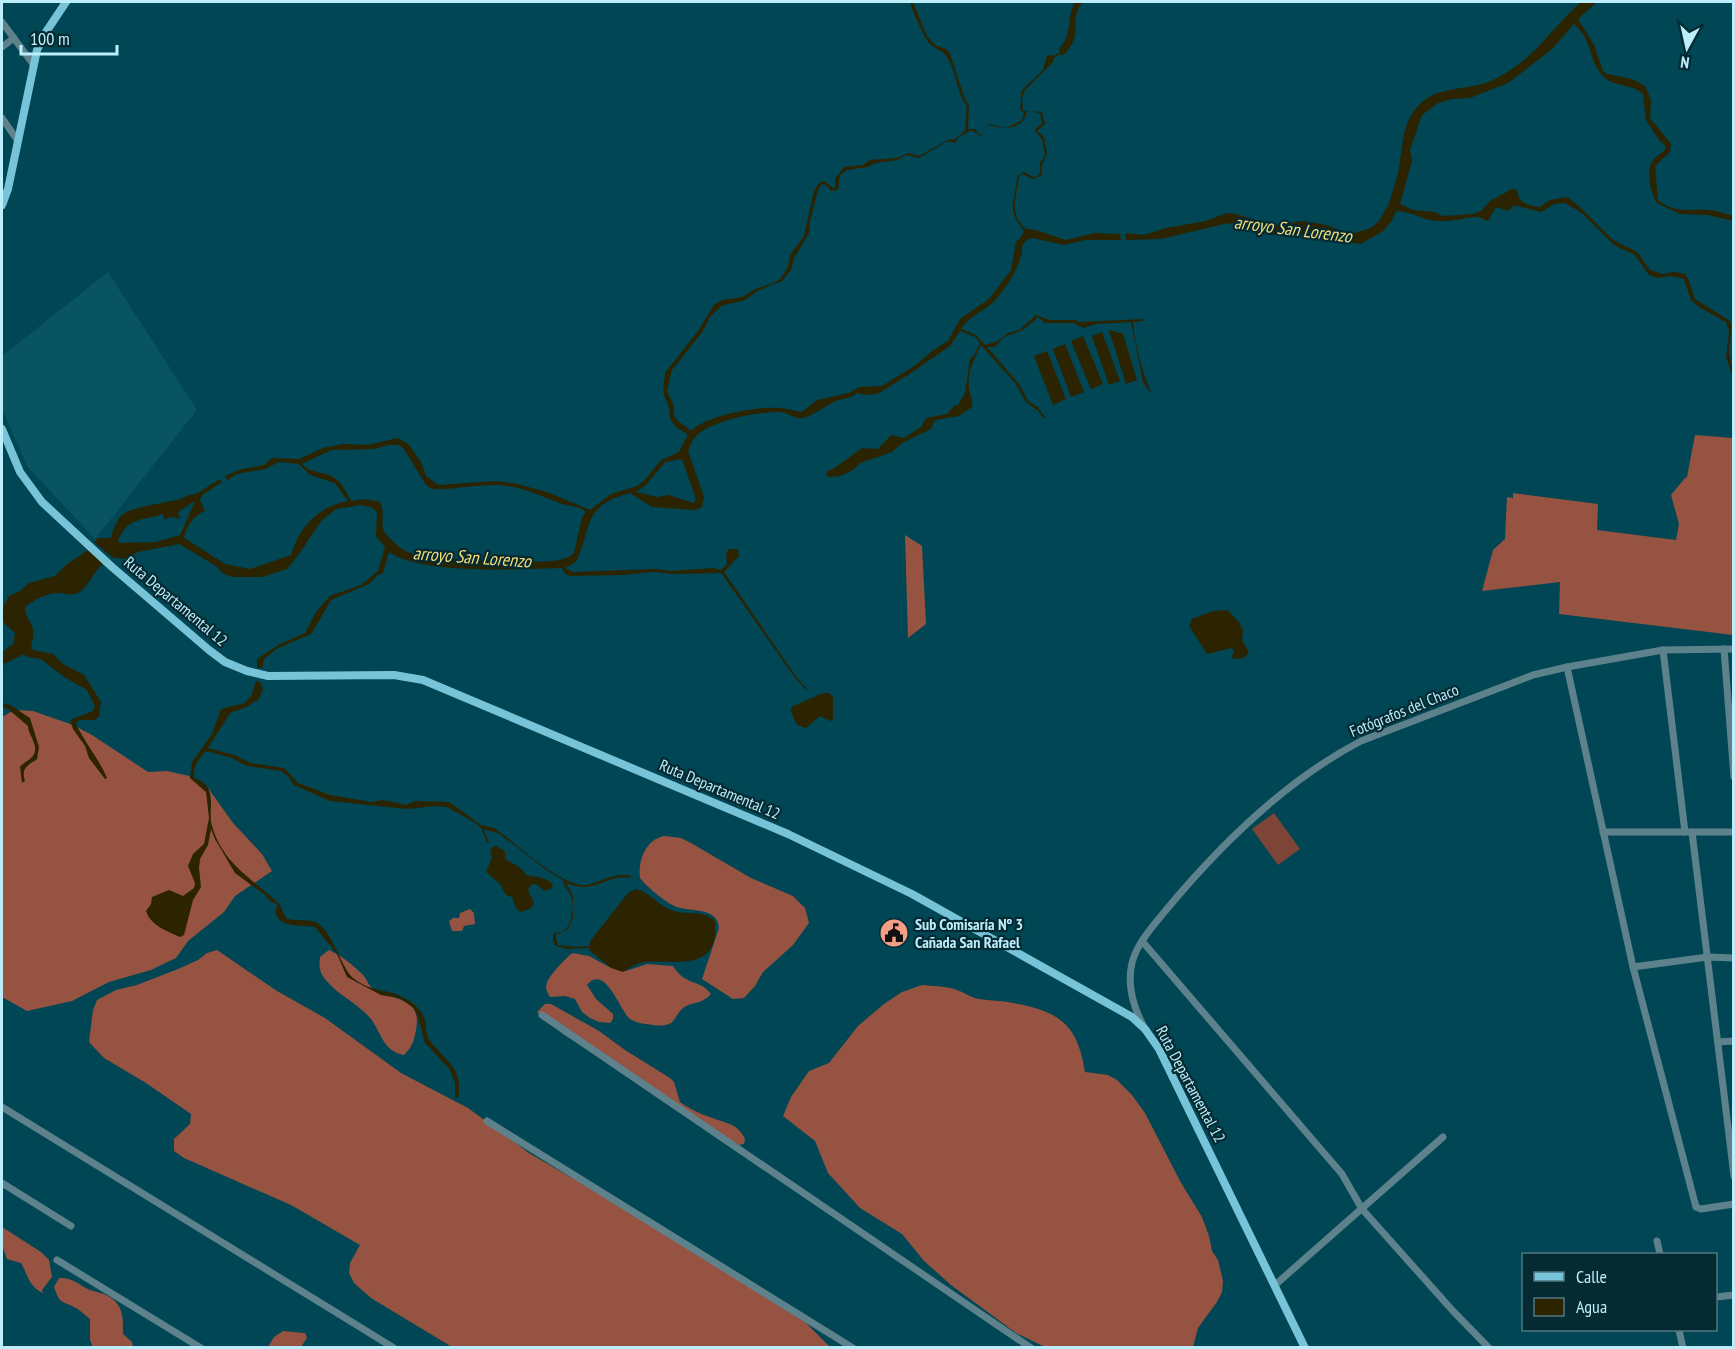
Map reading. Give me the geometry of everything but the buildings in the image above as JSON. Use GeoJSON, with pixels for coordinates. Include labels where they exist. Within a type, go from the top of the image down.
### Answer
{"type":"FeatureCollection","features":[{"type":"Feature","properties":{"kind":"main road"},"geometry":{"type":"LineString","coordinates":[[2,205],[8,189],[33,63],[45,32],[66,2]]}},
{"type":"Feature","properties":{"kind":"main road","name":"Ruta Departamental 12"},"geometry":{"type":"LineString","coordinates":[[2,429],[28,484],[42,502],[112,567],[225,662],[268,676],[394,675],[408,676],[432,684],[788,834],[901,888],[1132,1017],[1145,1029],[1159,1049],[1305,1347]]}},
{"type":"Feature","properties":{"kind":"street"},"geometry":{"type":"LineString","coordinates":[[2,22],[33,63]]}},
{"type":"Feature","properties":{"kind":"street"},"geometry":{"type":"LineString","coordinates":[[2,47],[14,38]]}},
{"type":"Feature","properties":{"kind":"street"},"geometry":{"type":"LineString","coordinates":[[2,118],[18,141]]}},
{"type":"Feature","properties":{"kind":"street"},"geometry":{"type":"LineString","coordinates":[[1724,649],[1734,777]]}},
{"type":"Feature","properties":{"kind":"street","name":"Fotógrafos del Chaco"},"geometry":{"type":"LineString","coordinates":[[1145,1029],[1135,1009],[1130,975],[1135,955],[1142,941],[1180,893],[1257,814],[1277,797],[1346,749],[1509,683],[1568,667],[1663,650],[1734,649]]}},
{"type":"Feature","properties":{"kind":"street"},"geometry":{"type":"LineString","coordinates":[[1663,650],[1708,957],[1718,1042],[1731,1119],[1734,1176]]}},
{"type":"Feature","properties":{"kind":"street"},"geometry":{"type":"LineString","coordinates":[[1568,667],[1632,967],[1696,1207],[1701,1209],[1734,1204]]}},
{"type":"Feature","properties":{"kind":"street"},"geometry":{"type":"LineString","coordinates":[[1603,832],[1734,832]]}},
{"type":"Feature","properties":{"kind":"street"},"geometry":{"type":"LineString","coordinates":[[1142,941],[1342,1174],[1362,1209],[1422,1277],[1489,1347]]}},
{"type":"Feature","properties":{"kind":"street"},"geometry":{"type":"LineString","coordinates":[[1632,967],[1708,957],[1734,958]]}},
{"type":"Feature","properties":{"kind":"street"},"geometry":{"type":"LineString","coordinates":[[542,1015],[1031,1347]]}},
{"type":"Feature","properties":{"kind":"street"},"geometry":{"type":"LineString","coordinates":[[1718,1042],[1734,1041]]}},
{"type":"Feature","properties":{"kind":"street"},"geometry":{"type":"LineString","coordinates":[[2,1107],[394,1347]]}},
{"type":"Feature","properties":{"kind":"street"},"geometry":{"type":"LineString","coordinates":[[487,1121],[853,1347]]}},
{"type":"Feature","properties":{"kind":"street"},"geometry":{"type":"LineString","coordinates":[[1275,1285],[1443,1137]]}},
{"type":"Feature","properties":{"kind":"street"},"geometry":{"type":"LineString","coordinates":[[2,1183],[71,1226]]}},
{"type":"Feature","properties":{"kind":"street"},"geometry":{"type":"LineString","coordinates":[[1657,1241],[1660,1253]]}},
{"type":"Feature","properties":{"kind":"street"},"geometry":{"type":"LineString","coordinates":[[57,1260],[201,1347]]}},
{"type":"Feature","properties":{"kind":"street"},"geometry":{"type":"LineString","coordinates":[[1717,1297],[1734,1295]]}},
{"type":"Feature","properties":{"kind":"street"},"geometry":{"type":"LineString","coordinates":[[1679,1331],[1683,1347]]}},
{"type":"Feature","properties":{"kind":"shaded area"},"geometry":{"type":"Polygon","coordinates":[[[108,272],[197,410],[95,539],[27,466],[2,409],[2,356],[108,272]]]}},
{"type":"Feature","properties":{"kind":"shaded area"},"geometry":{"type":"Polygon","coordinates":[[[1695,435],[1733,438],[1733,635],[1559,614],[1560,582],[1482,591],[1493,550],[1505,539],[1507,497],[1513,498],[1513,493],[1598,504],[1597,530],[1676,540],[1679,524],[1671,495],[1687,477],[1695,435]]]}},
{"type":"Feature","properties":{"kind":"shaded area"},"geometry":{"type":"Polygon","coordinates":[[[905,535],[922,546],[926,624],[908,638],[905,535]]]}},
{"type":"Feature","properties":{"kind":"shaded area"},"geometry":{"type":"Polygon","coordinates":[[[14,710],[33,711],[73,725],[148,772],[167,771],[189,776],[208,788],[233,823],[262,854],[272,871],[235,896],[224,912],[188,941],[176,958],[151,970],[109,982],[72,1001],[27,1011],[2,997],[2,717],[14,710]]]}},
{"type":"Feature","properties":{"kind":"shaded area"},"geometry":{"type":"Polygon","coordinates":[[[1274,813],[1300,849],[1278,865],[1252,829],[1274,813]]]}},
{"type":"Feature","properties":{"kind":"shaded area"},"geometry":{"type":"Polygon","coordinates":[[[664,836],[681,838],[691,843],[751,878],[793,896],[805,908],[809,923],[793,945],[763,972],[755,986],[744,998],[733,999],[702,979],[719,928],[714,917],[709,913],[673,905],[640,878],[640,865],[644,852],[657,838],[664,836]]]}},
{"type":"Feature","properties":{"kind":"shaded area"},"geometry":{"type":"Polygon","coordinates":[[[470,909],[474,913],[475,924],[464,926],[462,931],[452,931],[449,921],[459,918],[460,913],[470,909]]]}},
{"type":"Feature","properties":{"kind":"shaded area"},"geometry":{"type":"Polygon","coordinates":[[[217,950],[277,991],[325,1018],[401,1073],[468,1108],[529,1153],[572,1178],[591,1185],[806,1323],[830,1347],[452,1347],[371,1298],[354,1283],[349,1273],[350,1263],[360,1245],[291,1205],[184,1158],[174,1151],[174,1139],[190,1124],[191,1114],[104,1058],[89,1042],[93,1010],[97,1000],[116,990],[137,985],[178,969],[217,950]]]}},
{"type":"Feature","properties":{"kind":"shaded area"},"geometry":{"type":"Polygon","coordinates":[[[329,950],[355,968],[378,992],[403,1001],[414,1010],[417,1018],[415,1034],[411,1046],[404,1055],[387,1046],[366,1013],[335,990],[323,976],[320,957],[329,950]]]}},
{"type":"Feature","properties":{"kind":"shaded area"},"geometry":{"type":"Polygon","coordinates":[[[573,953],[589,956],[609,967],[626,971],[647,964],[673,966],[683,977],[702,986],[711,994],[683,1008],[671,1023],[655,1025],[630,1019],[606,984],[600,980],[594,980],[587,985],[596,999],[613,1014],[610,1023],[599,1022],[582,1012],[575,999],[565,996],[550,997],[547,992],[548,980],[573,953]]]}},
{"type":"Feature","properties":{"kind":"shaded area"},"geometry":{"type":"Polygon","coordinates":[[[922,985],[950,988],[975,998],[1025,1005],[1051,1014],[1070,1029],[1081,1054],[1085,1072],[1108,1075],[1117,1080],[1132,1095],[1145,1113],[1180,1181],[1202,1217],[1212,1251],[1218,1260],[1223,1281],[1222,1292],[1198,1328],[1193,1347],[1045,1347],[1016,1333],[951,1285],[924,1261],[902,1234],[860,1208],[828,1173],[815,1141],[783,1116],[791,1097],[809,1071],[829,1063],[858,1026],[884,1004],[902,992],[922,985]]]}},
{"type":"Feature","properties":{"kind":"shaded area"},"geometry":{"type":"Polygon","coordinates":[[[545,1004],[551,1004],[599,1031],[670,1078],[674,1082],[680,1102],[698,1113],[735,1127],[745,1139],[744,1144],[739,1145],[563,1034],[537,1012],[545,1004]]]}},
{"type":"Feature","properties":{"kind":"shaded area"},"geometry":{"type":"Polygon","coordinates":[[[2,1227],[41,1252],[49,1260],[52,1277],[42,1290],[43,1293],[32,1284],[21,1263],[7,1259],[2,1245],[2,1227]]]}},
{"type":"Feature","properties":{"kind":"shaded area"},"geometry":{"type":"Polygon","coordinates":[[[59,1278],[72,1280],[113,1300],[122,1313],[123,1334],[132,1342],[133,1347],[93,1347],[90,1340],[90,1319],[59,1299],[54,1287],[59,1278]]]}},
{"type":"Feature","properties":{"kind":"shaded area"},"geometry":{"type":"Polygon","coordinates":[[[283,1331],[305,1333],[307,1338],[301,1347],[268,1347],[274,1337],[283,1331]]]}},
{"type":"Feature","properties":{"kind":"water"},"geometry":{"type":"Polygon","coordinates":[[[910,2],[913,2],[927,36],[935,45],[946,49],[950,54],[969,106],[968,129],[975,129],[982,134],[989,124],[1005,128],[990,125],[981,136],[971,130],[958,138],[955,143],[948,141],[919,158],[906,155],[898,160],[847,170],[840,175],[838,190],[831,191],[822,184],[818,190],[809,233],[794,258],[791,270],[782,281],[757,291],[745,300],[721,306],[710,317],[703,331],[672,370],[667,391],[674,406],[674,416],[691,431],[708,421],[745,410],[784,408],[802,412],[817,400],[849,393],[859,387],[882,386],[916,365],[948,341],[960,319],[989,299],[1011,270],[1016,242],[1024,231],[1013,210],[1017,176],[1024,172],[1033,177],[1038,176],[1040,163],[1045,156],[1042,139],[1035,131],[1042,124],[1040,113],[1029,111],[1042,112],[1045,124],[1037,131],[1044,137],[1047,154],[1042,165],[1041,176],[1032,179],[1023,174],[1019,176],[1015,211],[1020,223],[1026,229],[1066,240],[1094,233],[1120,234],[1121,240],[1085,240],[1064,245],[1032,238],[1025,241],[1016,269],[996,300],[961,329],[976,335],[985,345],[1019,330],[1036,315],[1049,320],[1079,322],[1144,319],[1133,322],[1140,360],[1152,395],[1143,382],[1131,322],[1096,324],[1083,328],[1074,323],[1045,323],[1038,317],[1023,330],[1004,337],[995,347],[987,347],[1019,384],[1028,401],[1039,408],[1037,410],[1026,402],[1016,384],[981,345],[969,376],[972,407],[959,416],[935,420],[931,429],[902,443],[892,452],[860,463],[853,470],[840,476],[826,475],[827,471],[862,448],[878,449],[891,435],[904,438],[921,427],[926,418],[947,414],[958,405],[965,393],[970,359],[980,343],[975,337],[960,331],[950,346],[879,393],[867,395],[857,393],[803,418],[781,412],[761,413],[724,421],[704,430],[695,437],[688,451],[704,497],[702,507],[695,510],[652,507],[630,493],[614,498],[596,511],[576,562],[565,568],[573,572],[713,568],[721,570],[727,564],[726,553],[729,549],[738,549],[739,556],[724,572],[806,690],[793,675],[722,574],[719,573],[652,572],[570,576],[565,574],[562,568],[472,569],[424,564],[389,552],[383,573],[369,584],[331,600],[311,634],[278,648],[264,659],[262,668],[257,668],[257,659],[280,644],[305,633],[316,612],[330,596],[361,585],[378,571],[385,547],[376,536],[377,512],[371,507],[360,505],[336,509],[321,521],[287,569],[262,577],[233,577],[224,574],[216,566],[179,544],[138,552],[124,559],[112,557],[94,542],[98,538],[111,538],[118,520],[125,513],[196,494],[220,479],[222,482],[202,495],[200,500],[205,511],[192,521],[184,537],[225,564],[250,569],[291,555],[299,536],[311,520],[328,508],[348,501],[335,483],[310,475],[299,464],[279,462],[265,469],[237,474],[227,480],[225,476],[239,470],[264,465],[272,458],[299,459],[323,448],[343,444],[367,445],[398,438],[408,444],[421,462],[426,476],[438,485],[496,481],[513,483],[547,492],[590,510],[611,494],[637,486],[661,460],[679,452],[688,435],[675,426],[670,418],[663,392],[665,373],[698,331],[714,305],[722,300],[743,297],[781,278],[788,267],[790,255],[804,236],[814,191],[819,183],[824,181],[835,189],[835,179],[844,167],[863,165],[870,160],[897,158],[908,153],[919,156],[948,140],[955,139],[965,131],[967,107],[951,65],[946,56],[928,41],[910,2]],[[399,445],[374,449],[331,450],[302,464],[336,479],[351,501],[365,499],[380,502],[384,531],[407,552],[442,559],[502,558],[540,562],[560,560],[574,553],[582,517],[586,512],[583,510],[510,486],[485,485],[432,489],[426,485],[404,449],[399,445]],[[682,459],[665,462],[646,485],[636,492],[657,497],[668,495],[694,503],[696,499],[682,459]],[[195,501],[178,512],[180,519],[172,517],[164,519],[163,514],[136,521],[126,528],[118,541],[120,543],[156,542],[180,535],[195,501]]]}},
{"type":"Feature","properties":{"kind":"water"},"geometry":{"type":"Polygon","coordinates":[[[1075,2],[1082,2],[1076,17],[1075,36],[1069,49],[1062,56],[1059,49],[1066,38],[1075,2]]]}},
{"type":"Feature","properties":{"kind":"water","name":"arroyo San Lorenzo"},"geometry":{"type":"Polygon","coordinates":[[[1581,2],[1597,2],[1578,19],[1594,45],[1603,71],[1607,74],[1632,79],[1645,86],[1651,100],[1650,118],[1671,144],[1670,152],[1655,166],[1658,200],[1677,209],[1710,210],[1733,216],[1733,221],[1708,215],[1680,214],[1657,203],[1651,188],[1649,170],[1653,160],[1664,151],[1666,146],[1659,140],[1646,120],[1643,94],[1604,77],[1595,65],[1585,37],[1574,24],[1551,50],[1508,83],[1470,98],[1438,103],[1422,115],[1410,150],[1412,161],[1400,204],[1413,210],[1435,212],[1442,216],[1473,214],[1481,211],[1490,201],[1512,189],[1517,190],[1519,198],[1524,203],[1536,207],[1550,200],[1567,197],[1613,240],[1637,252],[1650,270],[1662,274],[1675,272],[1685,274],[1695,299],[1730,321],[1729,351],[1733,377],[1726,357],[1729,331],[1726,322],[1691,300],[1684,279],[1670,276],[1657,278],[1649,275],[1635,255],[1614,245],[1582,213],[1565,203],[1554,204],[1541,212],[1517,206],[1513,206],[1509,211],[1496,207],[1488,221],[1477,217],[1437,221],[1396,211],[1391,222],[1383,231],[1361,244],[1302,234],[1270,235],[1235,223],[1161,239],[1126,240],[1125,233],[1144,235],[1231,213],[1275,225],[1304,221],[1326,225],[1348,233],[1371,228],[1379,221],[1389,204],[1398,173],[1406,128],[1409,119],[1420,104],[1436,94],[1484,83],[1507,72],[1530,54],[1581,2]]]}},
{"type":"Feature","properties":{"kind":"water"},"geometry":{"type":"Polygon","coordinates":[[[1053,55],[1053,62],[1025,90],[1022,99],[1023,111],[1027,111],[1022,121],[1007,128],[1022,120],[1024,114],[1020,108],[1022,90],[1043,70],[1047,56],[1053,55]]]}},
{"type":"Feature","properties":{"kind":"water"},"geometry":{"type":"Polygon","coordinates":[[[1109,330],[1123,334],[1137,380],[1126,384],[1109,330]]]}},
{"type":"Feature","properties":{"kind":"water"},"geometry":{"type":"Polygon","coordinates":[[[1102,332],[1120,381],[1109,385],[1092,336],[1102,332]]]}},
{"type":"Feature","properties":{"kind":"water"},"geometry":{"type":"Polygon","coordinates":[[[1083,336],[1103,384],[1091,389],[1071,341],[1083,336]]]}},
{"type":"Feature","properties":{"kind":"water"},"geometry":{"type":"Polygon","coordinates":[[[1065,344],[1084,392],[1071,397],[1053,349],[1065,344]]]}},
{"type":"Feature","properties":{"kind":"water"},"geometry":{"type":"Polygon","coordinates":[[[1047,351],[1066,399],[1053,405],[1034,356],[1047,351]]]}},
{"type":"Feature","properties":{"kind":"water"},"geometry":{"type":"Polygon","coordinates":[[[88,550],[103,564],[82,590],[74,594],[46,595],[25,607],[33,628],[31,645],[33,650],[53,654],[63,664],[84,675],[101,702],[99,716],[95,720],[79,720],[76,724],[104,771],[107,778],[105,779],[89,758],[70,720],[93,711],[95,706],[87,690],[64,677],[41,659],[27,657],[24,654],[2,665],[2,652],[13,644],[15,633],[4,623],[2,616],[2,609],[9,596],[20,591],[29,583],[55,576],[67,564],[88,550]]]}},
{"type":"Feature","properties":{"kind":"water"},"geometry":{"type":"Polygon","coordinates":[[[1227,610],[1239,622],[1243,631],[1242,640],[1249,652],[1244,658],[1233,659],[1232,648],[1207,654],[1189,626],[1192,619],[1213,611],[1227,610]]]}},
{"type":"Feature","properties":{"kind":"water"},"geometry":{"type":"Polygon","coordinates":[[[256,681],[260,682],[263,689],[259,699],[230,713],[208,748],[234,755],[251,763],[284,768],[298,783],[330,795],[372,802],[383,800],[406,805],[415,801],[449,802],[481,825],[494,828],[503,835],[484,829],[489,843],[487,843],[482,829],[476,823],[447,807],[407,809],[330,801],[294,785],[281,771],[247,766],[232,758],[206,751],[198,760],[194,770],[194,778],[202,782],[210,792],[212,826],[223,851],[239,869],[280,905],[287,919],[312,921],[321,925],[353,978],[368,986],[402,996],[416,1006],[424,1018],[429,1039],[455,1071],[459,1087],[458,1098],[455,1098],[455,1083],[449,1068],[425,1043],[414,1008],[399,998],[381,995],[347,977],[337,954],[315,927],[282,922],[276,913],[277,904],[271,902],[235,873],[215,839],[211,829],[208,845],[200,859],[201,887],[193,900],[184,935],[180,937],[165,930],[148,916],[146,911],[151,904],[152,897],[169,890],[183,896],[194,888],[195,883],[188,866],[193,854],[204,844],[209,818],[206,792],[190,778],[192,762],[212,734],[221,709],[245,703],[252,695],[256,681]]]}},
{"type":"Feature","properties":{"kind":"water"},"geometry":{"type":"Polygon","coordinates":[[[823,693],[829,693],[833,697],[833,720],[830,721],[820,716],[806,728],[797,725],[791,707],[823,693]]]}},
{"type":"Feature","properties":{"kind":"water"},"geometry":{"type":"Polygon","coordinates":[[[2,703],[30,718],[39,747],[37,759],[26,768],[25,781],[22,783],[20,767],[34,754],[34,744],[28,726],[8,709],[2,707],[2,703]]]}},
{"type":"Feature","properties":{"kind":"water"},"geometry":{"type":"Polygon","coordinates":[[[511,841],[547,869],[578,884],[586,885],[619,875],[631,876],[630,878],[614,878],[585,887],[566,883],[573,896],[573,918],[567,930],[555,935],[558,945],[589,946],[591,940],[628,893],[636,889],[669,909],[704,915],[715,921],[715,937],[711,949],[704,956],[694,960],[645,962],[623,972],[611,968],[589,948],[567,949],[556,946],[553,934],[562,932],[569,924],[572,914],[572,898],[563,880],[545,869],[511,841]]]}},
{"type":"Feature","properties":{"kind":"water"},"geometry":{"type":"Polygon","coordinates":[[[496,846],[505,851],[505,858],[526,875],[542,878],[553,884],[552,888],[545,891],[536,884],[531,885],[528,890],[534,903],[531,908],[520,912],[512,897],[506,895],[500,884],[486,872],[492,858],[490,853],[492,847],[496,846]]]}},
{"type":"Feature","properties":{"kind":"waterway"},"geometry":{"type":"LineString","coordinates":[[1052,58],[1062,52]]}},
{"type":"Feature","properties":{"kind":"waterway"},"geometry":{"type":"LineString","coordinates":[[1036,407],[1044,417]]}},
{"type":"Feature","properties":{"kind":"waterway"},"geometry":{"type":"LineString","coordinates":[[501,834],[510,841]]}},
{"type":"Feature","properties":{"kind":"place","name":"Sub Comisaría Nº 3 Cañada San Rafael"},"geometry":{"type":"Point","coordinates":[894,933]}}]}
